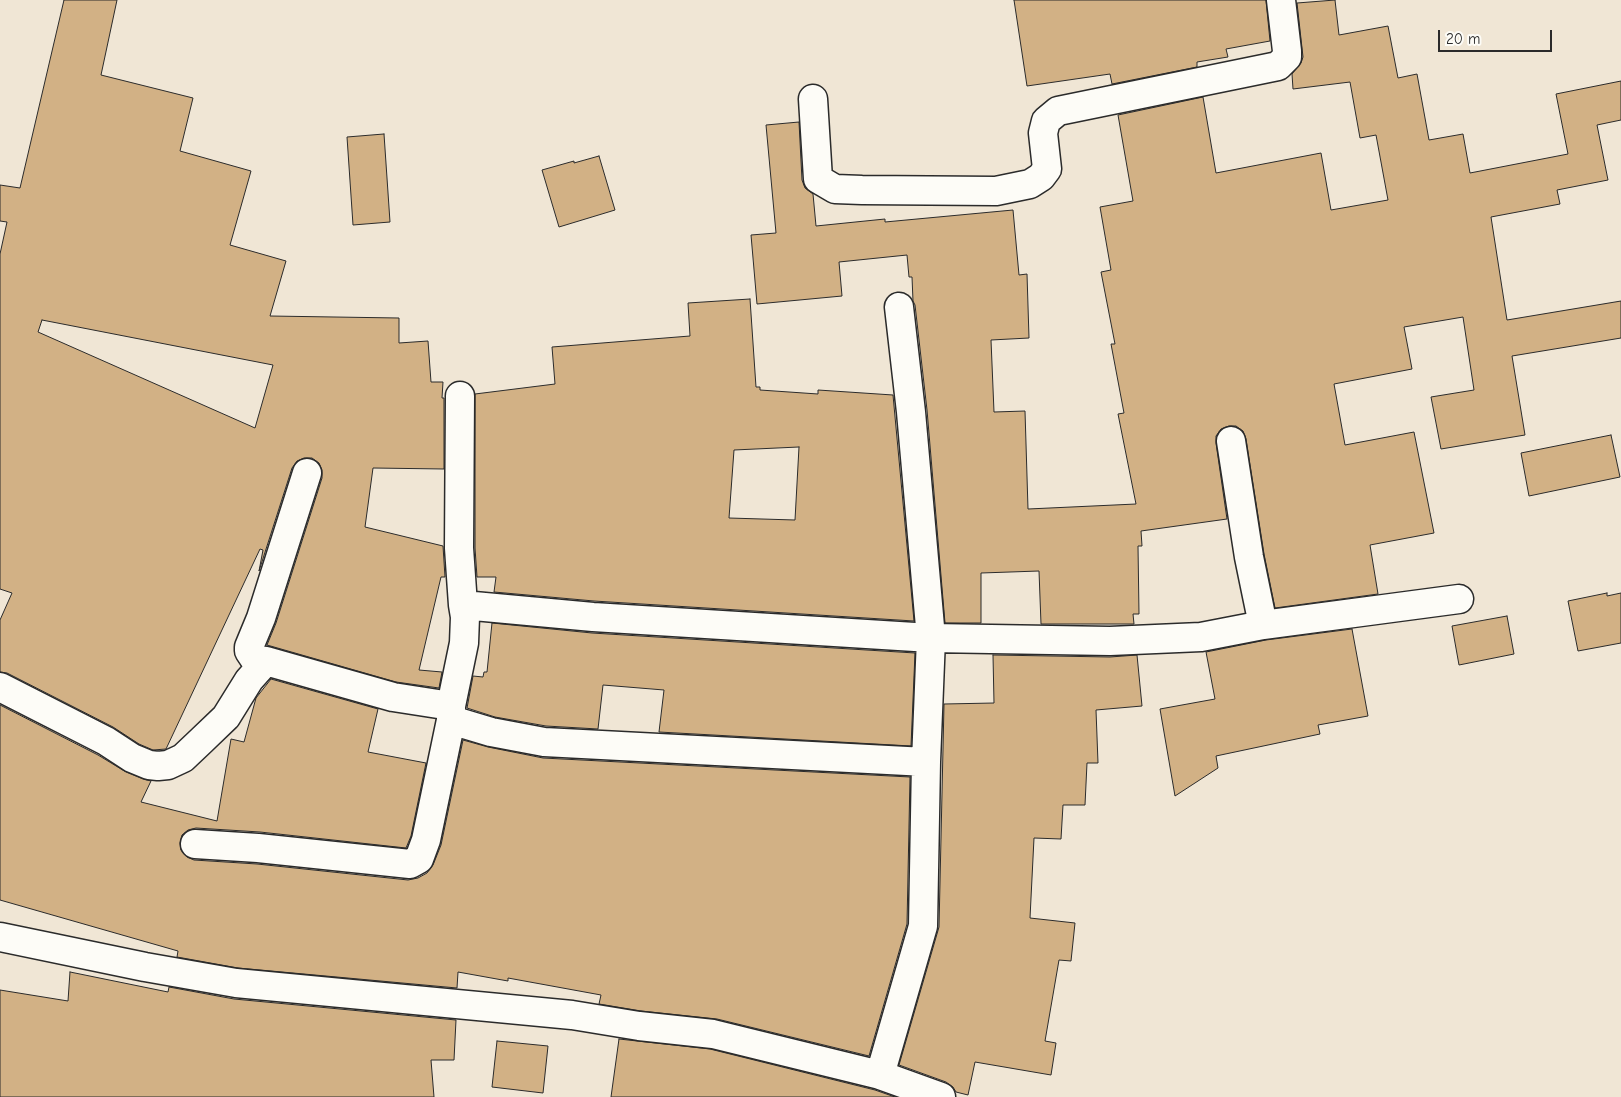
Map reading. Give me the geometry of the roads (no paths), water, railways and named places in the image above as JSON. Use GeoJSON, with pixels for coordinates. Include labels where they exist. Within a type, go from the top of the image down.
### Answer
{"type":"FeatureCollection","features":[{"type":"Feature","properties":{"kind":"street"},"geometry":{"type":"LineString","coordinates":[[813,99],[818,179],[835,189],[987,191],[1030,184],[1041,177],[1047,169],[1043,133],[1046,121],[1058,111],[1278,66],[1287,56],[1280,0]]}},
{"type":"Feature","properties":{"kind":"street"},"geometry":{"type":"LineString","coordinates":[[880,1075],[923,926],[926,762],[931,638],[911,412],[899,307]]}},
{"type":"Feature","properties":{"kind":"street"},"geometry":{"type":"LineString","coordinates":[[195,844],[258,848],[410,864],[419,859],[426,840],[464,643],[465,618],[459,548],[460,396]]}},
{"type":"Feature","properties":{"kind":"street"},"geometry":{"type":"LineString","coordinates":[[1232,441],[1249,556],[1263,625]]}},
{"type":"Feature","properties":{"kind":"street"},"geometry":{"type":"LineString","coordinates":[[307,473],[261,618],[249,647],[249,651],[255,660],[266,661],[451,713],[491,732],[544,742],[926,762]]}},
{"type":"Feature","properties":{"kind":"street"},"geometry":{"type":"LineString","coordinates":[[464,605],[593,617],[931,638],[1110,641],[1201,637],[1263,625],[1459,600]]}},
{"type":"Feature","properties":{"kind":"street"},"geometry":{"type":"LineString","coordinates":[[0,687],[106,741],[132,758],[149,765],[158,766],[168,765],[183,758],[226,717],[249,680],[266,661]]}},
{"type":"Feature","properties":{"kind":"street"},"geometry":{"type":"LineString","coordinates":[[0,938],[236,983],[572,1015],[639,1026],[713,1034],[880,1075],[942,1097]]}}]}
